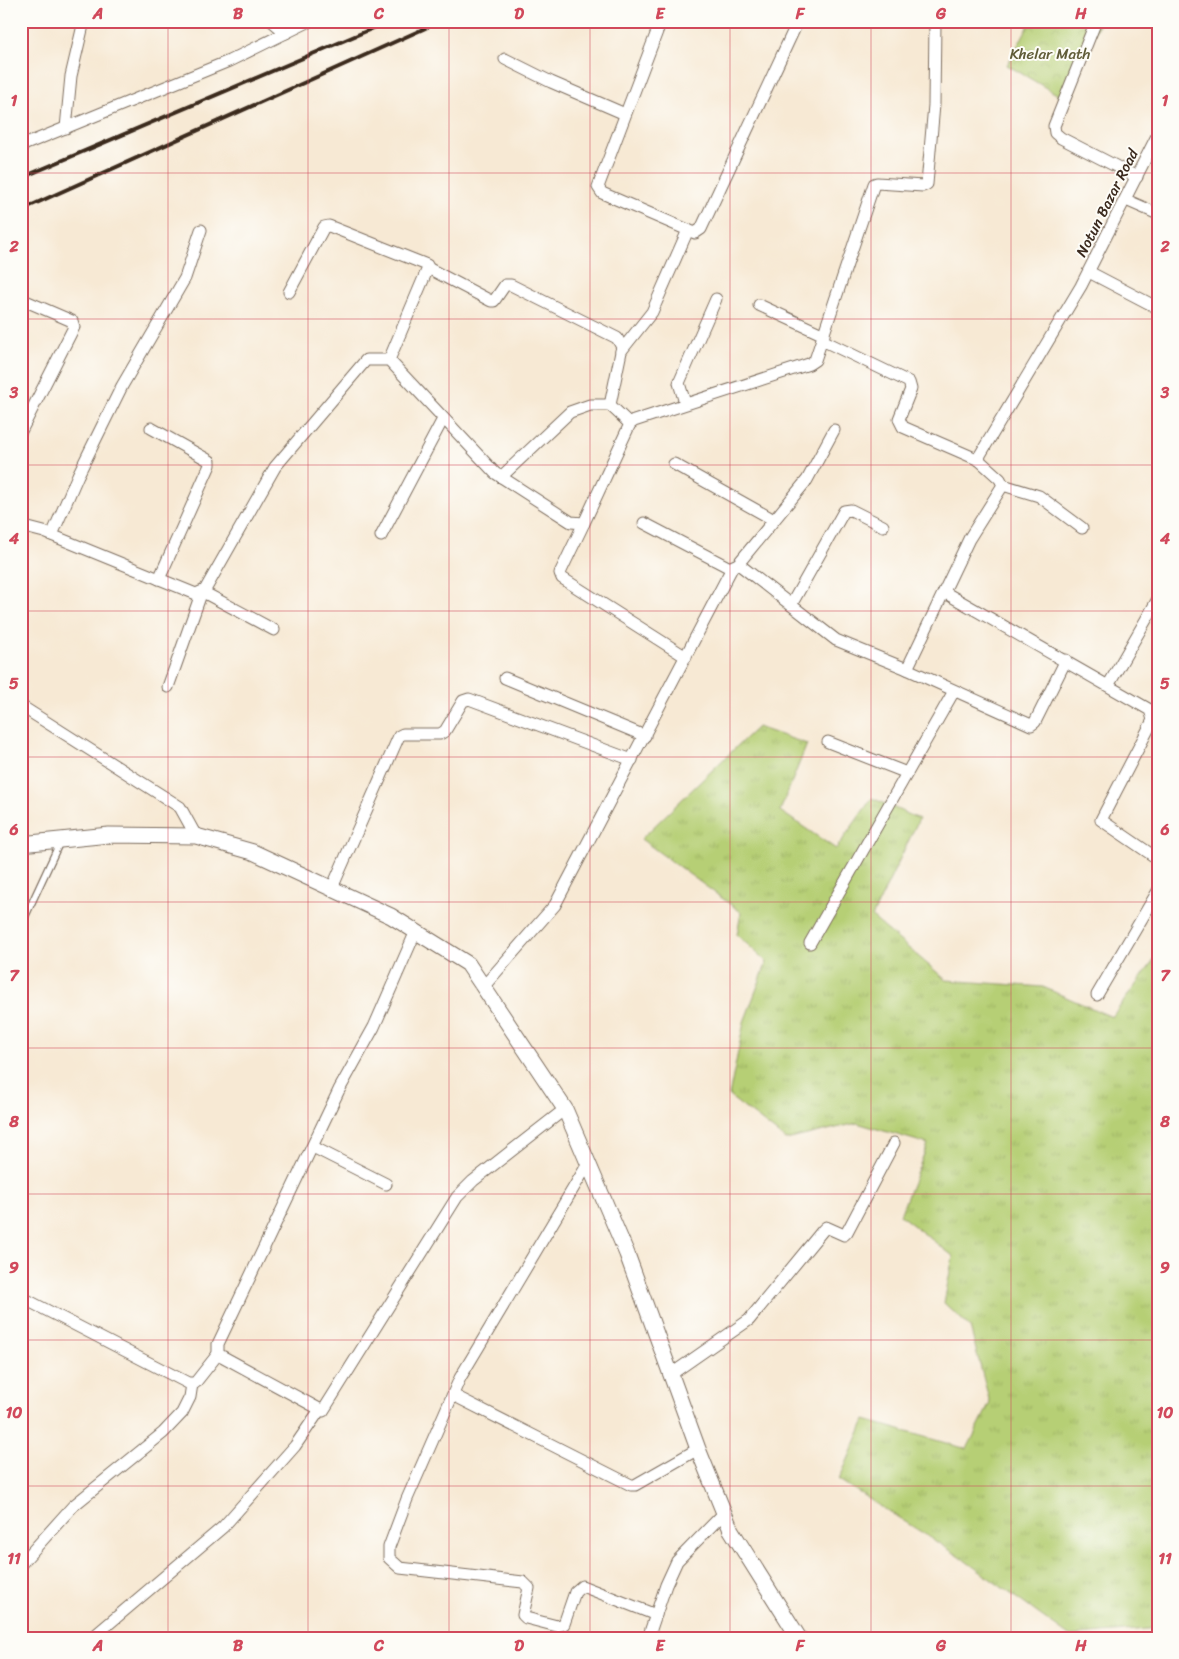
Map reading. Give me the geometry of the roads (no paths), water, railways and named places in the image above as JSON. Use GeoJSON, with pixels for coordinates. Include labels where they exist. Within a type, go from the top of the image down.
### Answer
{"type":"FeatureCollection","features":[{"type":"Feature","properties":{"kind":"street"},"geometry":{"type":"LineString","coordinates":[[66,128],[71,76],[84,21]]}},
{"type":"Feature","properties":{"kind":"street"},"geometry":{"type":"LineString","coordinates":[[272,21],[286,33]]}},
{"type":"Feature","properties":{"kind":"street"},"geometry":{"type":"LineString","coordinates":[[21,146],[229,61],[310,21]]}},
{"type":"Feature","properties":{"kind":"street"},"geometry":{"type":"LineString","coordinates":[[661,21],[599,183],[599,191],[695,232],[701,228],[798,21]]}},
{"type":"Feature","properties":{"kind":"street"},"geometry":{"type":"LineString","coordinates":[[686,657],[562,578],[560,573],[630,424],[640,418],[809,364],[818,354],[874,184],[923,186],[927,184],[934,106],[935,21]]}},
{"type":"Feature","properties":{"kind":"street"},"geometry":{"type":"LineString","coordinates":[[1096,21],[1054,126],[1055,133],[1061,138],[1138,177]]}},
{"type":"Feature","properties":{"kind":"street"},"geometry":{"type":"LineString","coordinates":[[505,59],[551,82],[625,114]]}},
{"type":"Feature","properties":{"kind":"street","name":"Notun Bazar Road"},"geometry":{"type":"LineString","coordinates":[[979,460],[1082,286],[1158,134]]}},
{"type":"Feature","properties":{"kind":"street"},"geometry":{"type":"LineString","coordinates":[[1126,200],[1158,214]]}},
{"type":"Feature","properties":{"kind":"street"},"geometry":{"type":"LineString","coordinates":[[289,292],[324,227],[329,226],[424,263],[428,268],[491,301],[494,301],[505,285],[511,284],[617,338],[622,343],[610,405]]}},
{"type":"Feature","properties":{"kind":"street"},"geometry":{"type":"LineString","coordinates":[[52,535],[78,475],[122,386],[185,278],[201,230]]}},
{"type":"Feature","properties":{"kind":"street"},"geometry":{"type":"LineString","coordinates":[[621,351],[652,312],[688,230]]}},
{"type":"Feature","properties":{"kind":"street"},"geometry":{"type":"LineString","coordinates":[[389,360],[428,268]]}},
{"type":"Feature","properties":{"kind":"street"},"geometry":{"type":"LineString","coordinates":[[1089,272],[1158,308]]}},
{"type":"Feature","properties":{"kind":"street"},"geometry":{"type":"LineString","coordinates":[[21,299],[74,323],[74,327],[21,431]]}},
{"type":"Feature","properties":{"kind":"street"},"geometry":{"type":"LineString","coordinates":[[685,403],[679,383],[716,299]]}},
{"type":"Feature","properties":{"kind":"street"},"geometry":{"type":"LineString","coordinates":[[759,306],[909,382],[911,389],[899,419],[903,427],[979,460],[1003,484],[1039,496],[1082,528]]}},
{"type":"Feature","properties":{"kind":"street"},"geometry":{"type":"LineString","coordinates":[[168,687],[202,593],[275,467],[290,447],[366,360],[389,360],[443,419],[501,477],[571,522],[584,523]]}},
{"type":"Feature","properties":{"kind":"street"},"geometry":{"type":"LineString","coordinates":[[501,477],[570,412],[590,405],[610,405],[630,424]]}},
{"type":"Feature","properties":{"kind":"street"},"geometry":{"type":"LineString","coordinates":[[381,536],[443,419]]}},
{"type":"Feature","properties":{"kind":"street"},"geometry":{"type":"LineString","coordinates":[[151,428],[210,461],[210,465],[159,579]]}},
{"type":"Feature","properties":{"kind":"street"},"geometry":{"type":"LineString","coordinates":[[484,986],[555,905],[734,566],[806,480],[834,430]]}},
{"type":"Feature","properties":{"kind":"street"},"geometry":{"type":"LineString","coordinates":[[674,464],[774,520]]}},
{"type":"Feature","properties":{"kind":"street"},"geometry":{"type":"LineString","coordinates":[[907,669],[969,539],[1003,484]]}},
{"type":"Feature","properties":{"kind":"street"},"geometry":{"type":"LineString","coordinates":[[790,605],[844,511],[851,510],[883,526]]}},
{"type":"Feature","properties":{"kind":"street"},"geometry":{"type":"LineString","coordinates":[[644,523],[734,566],[836,640],[907,669],[1031,725],[1035,722],[1066,660]]}},
{"type":"Feature","properties":{"kind":"street"},"geometry":{"type":"LineString","coordinates":[[21,526],[52,535],[196,594],[202,593],[274,630]]}},
{"type":"Feature","properties":{"kind":"street"},"geometry":{"type":"LineString","coordinates":[[944,592],[1110,684],[1150,710],[1155,722],[1101,820],[1158,859]]}},
{"type":"Feature","properties":{"kind":"street"},"geometry":{"type":"LineString","coordinates":[[1110,684],[1158,599]]}},
{"type":"Feature","properties":{"kind":"street"},"geometry":{"type":"LineString","coordinates":[[505,678],[645,736]]}},
{"type":"Feature","properties":{"kind":"street"},"geometry":{"type":"LineString","coordinates":[[810,943],[954,691]]}},
{"type":"Feature","properties":{"kind":"street"},"geometry":{"type":"LineString","coordinates":[[332,888],[399,736],[403,734],[440,734],[444,731],[463,700],[469,699],[632,760]]}},
{"type":"Feature","properties":{"kind":"street"},"geometry":{"type":"LineString","coordinates":[[21,706],[180,807],[196,836]]}},
{"type":"Feature","properties":{"kind":"street"},"geometry":{"type":"LineString","coordinates":[[828,742],[907,773]]}},
{"type":"Feature","properties":{"kind":"street"},"geometry":{"type":"LineString","coordinates":[[21,844],[60,842],[109,835],[196,836],[253,852],[392,916],[468,964],[565,1108],[627,1254],[670,1375],[731,1530],[800,1638]]}},
{"type":"Feature","properties":{"kind":"street"},"geometry":{"type":"LineString","coordinates":[[1097,995],[1158,891]]}},
{"type":"Feature","properties":{"kind":"street"},"geometry":{"type":"LineString","coordinates":[[21,1564],[73,1506],[163,1433],[182,1413],[190,1396],[192,1384],[218,1354],[218,1344],[339,1090],[374,1027],[416,931]]}},
{"type":"Feature","properties":{"kind":"street"},"geometry":{"type":"LineString","coordinates":[[92,1638],[228,1523],[295,1446],[319,1411],[323,1411],[326,1408],[457,1198],[473,1181],[565,1108]]}},
{"type":"Feature","properties":{"kind":"street"},"geometry":{"type":"LineString","coordinates":[[670,1375],[749,1320],[826,1227],[844,1235],[847,1232],[894,1143]]}},
{"type":"Feature","properties":{"kind":"street"},"geometry":{"type":"LineString","coordinates":[[312,1147],[386,1184]]}},
{"type":"Feature","properties":{"kind":"street"},"geometry":{"type":"LineString","coordinates":[[589,1162],[462,1374],[407,1499],[389,1547],[389,1558],[393,1564],[410,1570],[523,1582],[529,1588],[523,1615],[526,1618],[557,1626],[564,1624],[575,1592],[582,1586],[656,1615]]}},
{"type":"Feature","properties":{"kind":"street"},"geometry":{"type":"LineString","coordinates":[[21,1297],[192,1384]]}},
{"type":"Feature","properties":{"kind":"street"},"geometry":{"type":"LineString","coordinates":[[218,1354],[319,1411]]}},
{"type":"Feature","properties":{"kind":"street"},"geometry":{"type":"LineString","coordinates":[[452,1395],[631,1485],[635,1485],[698,1449]]}},
{"type":"Feature","properties":{"kind":"street"},"geometry":{"type":"LineString","coordinates":[[648,1638],[677,1561],[724,1514]]}},
{"type":"Feature","properties":{"kind":"lane"},"geometry":{"type":"LineString","coordinates":[[21,926],[60,842]]}},
{"type":"Feature","properties":{"kind":"railway"},"geometry":{"type":"LineString","coordinates":[[21,178],[390,21]]}},
{"type":"Feature","properties":{"kind":"railway"},"geometry":{"type":"LineString","coordinates":[[21,210],[441,21]]}},
{"type":"Feature","properties":{"kind":"park label","name":"Khelar Math"},"geometry":{"type":"Point","coordinates":[1050,54]}}]}
